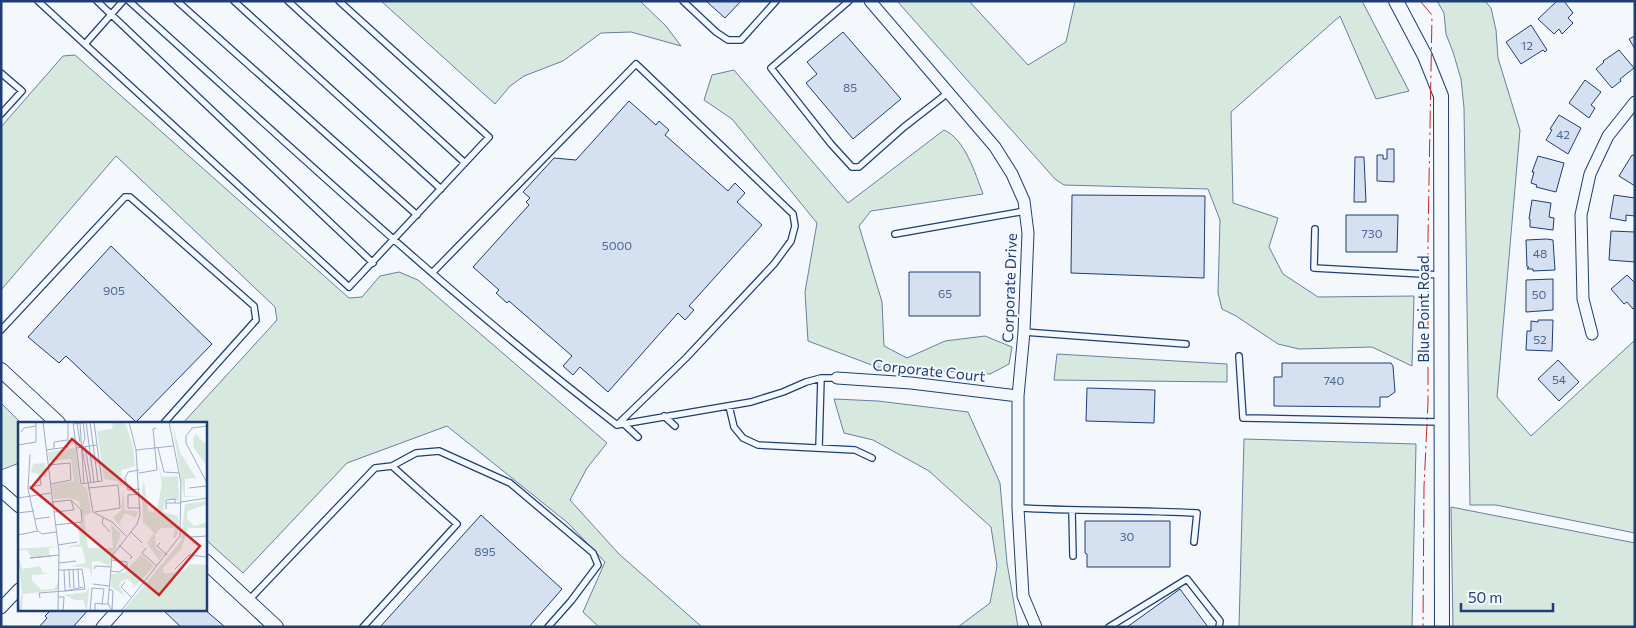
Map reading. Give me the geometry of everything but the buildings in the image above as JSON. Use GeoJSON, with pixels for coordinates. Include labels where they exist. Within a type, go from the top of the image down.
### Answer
{"type":"FeatureCollection","features":[{"type":"Feature","properties":{"kind":"street","name":"Corporate Drive"},"geometry":{"type":"LineString","coordinates":[[870,1],[995,147],[1012,174],[1024,201],[1028,233],[1024,332],[1018,396],[1018,508],[1023,596],[1036,627]]}},
{"type":"Feature","properties":{"kind":"street","name":"Blue Point Road"},"geometry":{"type":"LineString","coordinates":[[1396,1],[1425,56],[1441,96],[1440,422],[1442,627]]}},
{"type":"Feature","properties":{"kind":"street"},"geometry":{"type":"LineString","coordinates":[[1592,334],[1583,299],[1581,215],[1593,167],[1608,136],[1635,102]]}},
{"type":"Feature","properties":{"kind":"street"},"geometry":{"type":"LineString","coordinates":[[1,370],[57,422]]}},
{"type":"Feature","properties":{"kind":"street","name":"Corporate Court"},"geometry":{"type":"LineString","coordinates":[[837,378],[911,383],[1018,396]]}},
{"type":"Feature","properties":{"kind":"street"},"geometry":{"type":"LineString","coordinates":[[1,491],[18,506]]}},
{"type":"Feature","properties":{"kind":"street"},"geometry":{"type":"LineString","coordinates":[[206,562],[276,627]]}},
{"type":"Feature","properties":{"kind":"street"},"geometry":{"type":"LineString","coordinates":[[1,608],[18,590]]}},
{"type":"Feature","properties":{"kind":"street"},"geometry":{"type":"LineString","coordinates":[[102,627],[117,610]]}},
{"type":"Feature","properties":{"kind":"lane"},"geometry":{"type":"LineString","coordinates":[[38,1],[349,287],[489,137],[339,1]]}},
{"type":"Feature","properties":{"kind":"lane"},"geometry":{"type":"LineString","coordinates":[[96,1],[373,263]]}},
{"type":"Feature","properties":{"kind":"lane"},"geometry":{"type":"LineString","coordinates":[[84,44],[123,1]]}},
{"type":"Feature","properties":{"kind":"lane"},"geometry":{"type":"LineString","coordinates":[[129,1],[394,239],[557,379],[617,425],[751,402],[783,392],[806,382],[821,378],[837,378]]}},
{"type":"Feature","properties":{"kind":"lane"},"geometry":{"type":"LineString","coordinates":[[176,1],[417,215]]}},
{"type":"Feature","properties":{"kind":"lane"},"geometry":{"type":"LineString","coordinates":[[234,1],[441,189]]}},
{"type":"Feature","properties":{"kind":"lane"},"geometry":{"type":"LineString","coordinates":[[288,1],[465,163]]}},
{"type":"Feature","properties":{"kind":"lane"},"geometry":{"type":"LineString","coordinates":[[683,1],[716,32],[728,40],[741,40],[776,1]]}},
{"type":"Feature","properties":{"kind":"lane"},"geometry":{"type":"LineString","coordinates":[[849,1],[771,68],[831,144],[852,167],[859,167],[904,127],[949,92]]}},
{"type":"Feature","properties":{"kind":"lane"},"geometry":{"type":"LineString","coordinates":[[432,272],[636,64],[794,214],[795,226],[791,241],[774,264],[686,358],[617,425]]}},
{"type":"Feature","properties":{"kind":"lane"},"geometry":{"type":"LineString","coordinates":[[1,72],[22,91],[1,114]]}},
{"type":"Feature","properties":{"kind":"lane"},"geometry":{"type":"LineString","coordinates":[[1,330],[124,197],[130,197],[254,306],[256,320],[165,422]]}},
{"type":"Feature","properties":{"kind":"lane"},"geometry":{"type":"LineString","coordinates":[[895,234],[1025,211]]}},
{"type":"Feature","properties":{"kind":"lane"},"geometry":{"type":"LineString","coordinates":[[1315,230],[1314,268],[1441,275]]}},
{"type":"Feature","properties":{"kind":"lane"},"geometry":{"type":"LineString","coordinates":[[1024,332],[1186,344]]}},
{"type":"Feature","properties":{"kind":"lane"},"geometry":{"type":"LineString","coordinates":[[1239,356],[1243,418],[1440,422]]}},
{"type":"Feature","properties":{"kind":"lane"},"geometry":{"type":"LineString","coordinates":[[818,448],[821,378]]}},
{"type":"Feature","properties":{"kind":"lane"},"geometry":{"type":"LineString","coordinates":[[729,406],[734,427],[743,438],[758,445],[855,450],[872,458]]}},
{"type":"Feature","properties":{"kind":"lane"},"geometry":{"type":"LineString","coordinates":[[664,416],[675,426]]}},
{"type":"Feature","properties":{"kind":"lane"},"geometry":{"type":"LineString","coordinates":[[624,424],[638,437]]}},
{"type":"Feature","properties":{"kind":"lane"},"geometry":{"type":"LineString","coordinates":[[248,600],[375,468],[392,466],[416,453],[439,451],[510,483],[593,553],[598,565],[572,601],[548,627]]}},
{"type":"Feature","properties":{"kind":"lane"},"geometry":{"type":"LineString","coordinates":[[362,627],[457,524],[392,466]]}},
{"type":"Feature","properties":{"kind":"lane"},"geometry":{"type":"LineString","coordinates":[[1018,508],[1197,513],[1194,542]]}},
{"type":"Feature","properties":{"kind":"lane"},"geometry":{"type":"LineString","coordinates":[[1072,511],[1073,556]]}},
{"type":"Feature","properties":{"kind":"lane"},"geometry":{"type":"LineString","coordinates":[[1109,627],[1187,579],[1220,621],[1219,627]]}},
{"type":"Feature","properties":{"kind":"shaded area"},"geometry":{"type":"Polygon","coordinates":[[[381,1],[640,1],[666,26],[681,46],[631,32],[601,33],[563,61],[524,76],[510,86],[495,104],[381,1]]]}},
{"type":"Feature","properties":{"kind":"shaded area"},"geometry":{"type":"Polygon","coordinates":[[[897,1],[969,1],[1028,65],[1066,42],[1075,1],[1362,1],[1409,91],[1376,99],[1340,16],[1231,112],[1233,203],[1278,218],[1269,247],[1283,274],[1318,297],[1414,296],[1412,366],[1372,347],[1299,349],[1278,344],[1222,309],[1218,293],[1220,220],[1208,189],[1064,185],[1055,179],[897,1]]]}},
{"type":"Feature","properties":{"kind":"shaded area"},"geometry":{"type":"Polygon","coordinates":[[[1437,1],[1485,1],[1491,8],[1496,30],[1498,58],[1520,130],[1497,397],[1531,436],[1635,340],[1635,533],[1496,505],[1470,505],[1464,108],[1461,79],[1446,34],[1444,13],[1437,1]]]}},
{"type":"Feature","properties":{"kind":"shaded area"},"geometry":{"type":"Polygon","coordinates":[[[75,55],[349,298],[362,297],[380,276],[399,272],[418,280],[607,443],[587,468],[570,500],[619,554],[702,627],[599,627],[583,612],[605,562],[568,523],[447,426],[347,463],[243,573],[206,540],[206,422],[184,422],[277,320],[275,307],[116,156],[1,290],[1,127],[63,56],[75,55]]]}},
{"type":"Feature","properties":{"kind":"shaded area"},"geometry":{"type":"Polygon","coordinates":[[[734,70],[848,203],[944,130],[958,141],[973,167],[983,194],[871,211],[859,226],[882,302],[884,346],[907,358],[945,341],[985,336],[1012,347],[1009,364],[990,374],[877,367],[808,341],[805,292],[817,223],[732,119],[704,100],[712,75],[734,70]]]}},
{"type":"Feature","properties":{"kind":"shaded area"},"geometry":{"type":"Polygon","coordinates":[[[1057,354],[1227,364],[1227,382],[1054,380],[1057,354]]]}},
{"type":"Feature","properties":{"kind":"shaded area"},"geometry":{"type":"Polygon","coordinates":[[[834,399],[878,401],[968,412],[1000,483],[1007,563],[1018,627],[958,627],[990,603],[997,566],[991,527],[929,471],[873,440],[844,433],[834,399]]]}},
{"type":"Feature","properties":{"kind":"shaded area"},"geometry":{"type":"Polygon","coordinates":[[[1,403],[20,422],[18,422],[18,463],[1,470],[1,403]]]}},
{"type":"Feature","properties":{"kind":"shaded area"},"geometry":{"type":"Polygon","coordinates":[[[1244,439],[1416,444],[1412,627],[1239,627],[1244,439]]]}},
{"type":"Feature","properties":{"kind":"shaded area"},"geometry":{"type":"Polygon","coordinates":[[[1451,507],[1635,543],[1635,627],[1453,627],[1451,507]]]}},
{"type":"Feature","properties":{"kind":"power"},"geometry":{"type":"LineString","coordinates":[[1420,1],[1432,15],[1428,237],[1428,402],[1424,487],[1423,627]]}}]}
